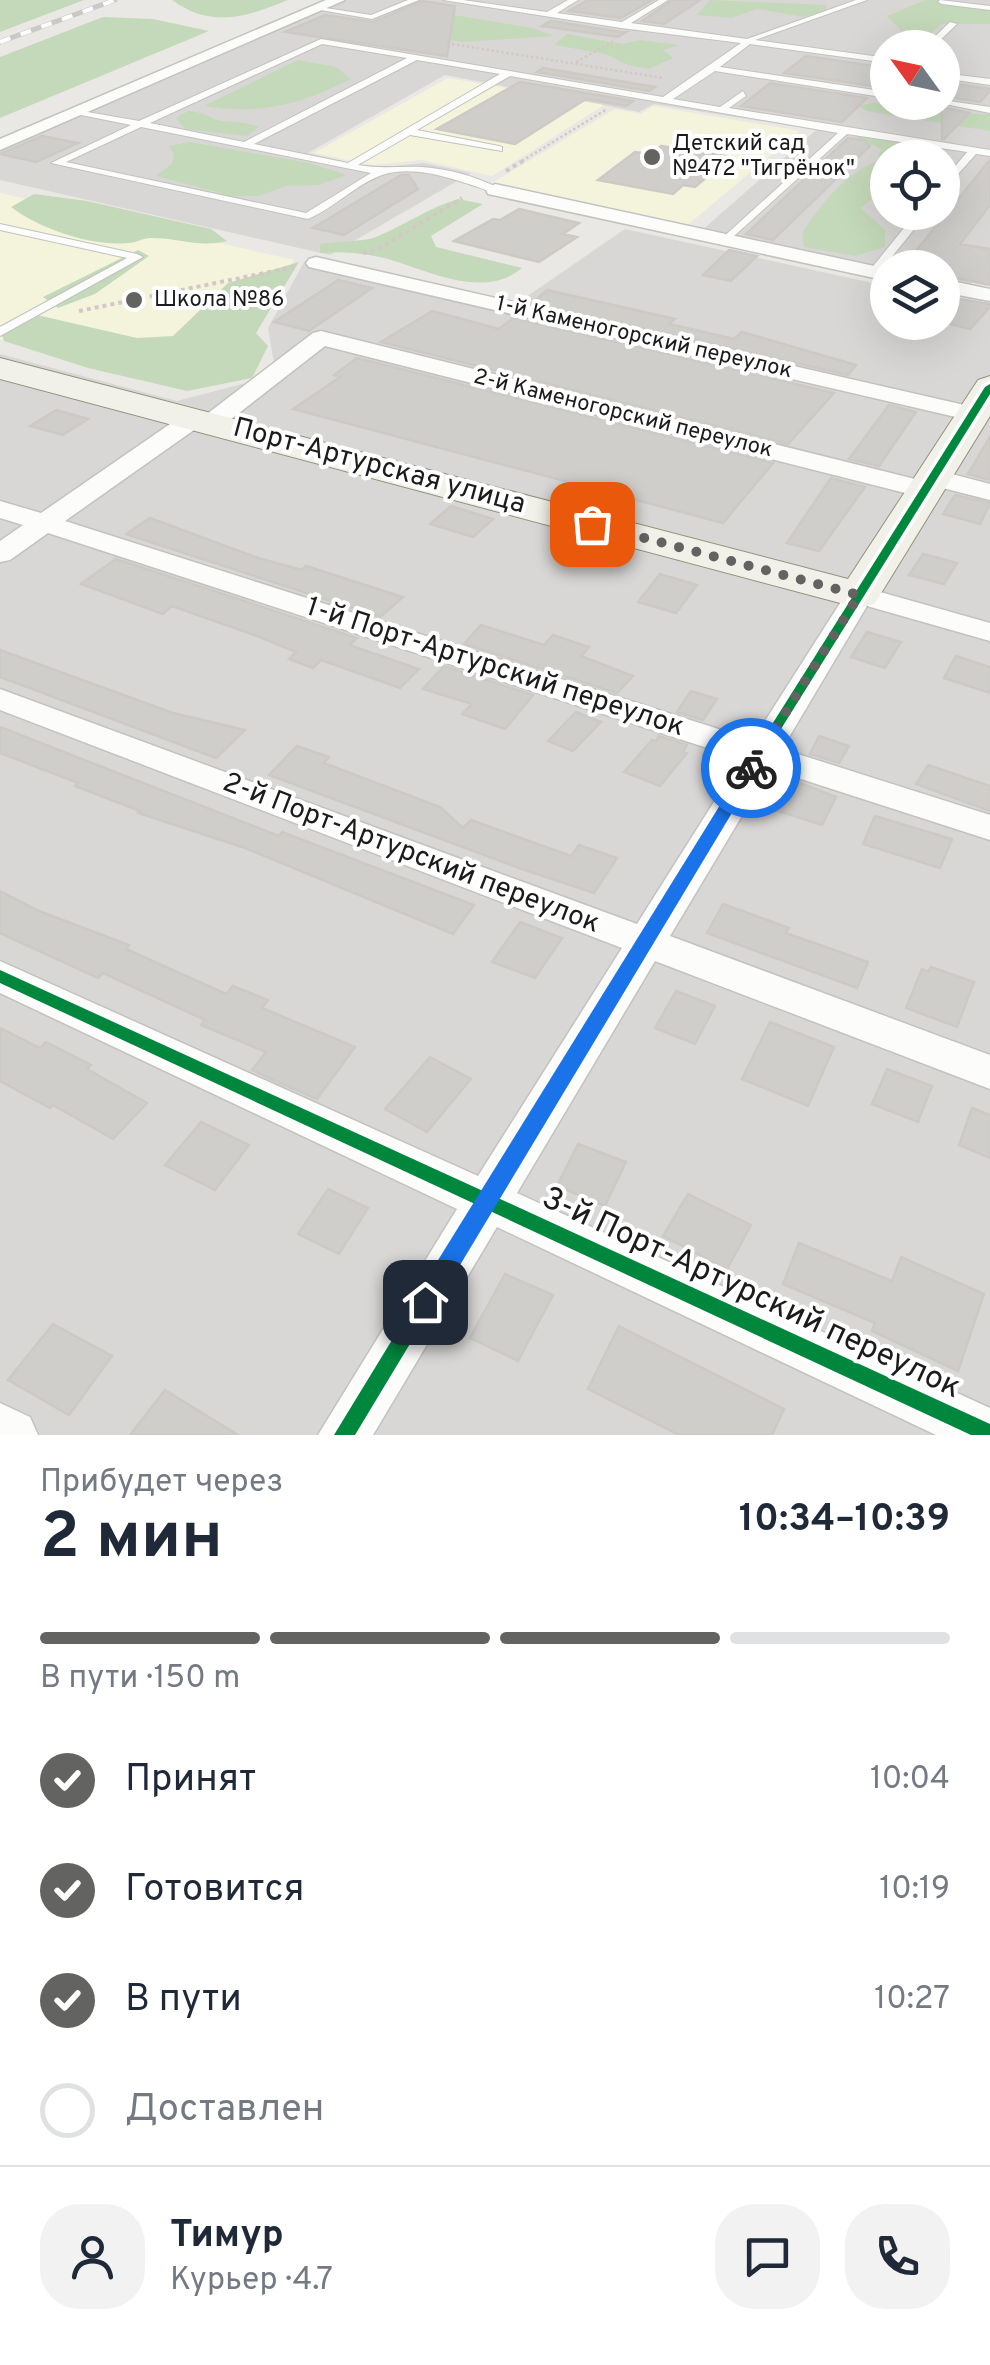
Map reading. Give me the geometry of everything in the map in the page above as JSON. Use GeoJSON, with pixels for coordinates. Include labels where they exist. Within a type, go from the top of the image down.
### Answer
{"type":"FeatureCollection","features":[{"type":"Feature","properties":{"kind":"street"},"geometry":{"type":"LineString","coordinates":[[0,145],[326,3]]}},
{"type":"Feature","properties":{"kind":"street"},"geometry":{"type":"LineString","coordinates":[[490,187],[724,242],[870,271]]}},
{"type":"Feature","properties":{"kind":"street","name":"1-й Каменогорский переулок"},"geometry":{"type":"LineString","coordinates":[[316,263],[986,394]]}},
{"type":"Feature","properties":{"kind":"street"},"geometry":{"type":"LineString","coordinates":[[960,289],[990,295]]}},
{"type":"Feature","properties":{"kind":"street","name":"2-й Каменогорский переулок"},"geometry":{"type":"LineString","coordinates":[[202,421],[321,338],[929,484],[990,492]]}},
{"type":"Feature","properties":{"kind":"street","name":"Порт-Артурская улица"},"geometry":{"type":"LineString","coordinates":[[0,368],[990,632]]}},
{"type":"Feature","properties":{"kind":"street"},"geometry":{"type":"LineString","coordinates":[[344,1435],[760,753],[986,394]]}},
{"type":"Feature","properties":{"kind":"street"},"geometry":{"type":"LineString","coordinates":[[0,554],[202,421]]}},
{"type":"Feature","properties":{"kind":"street","name":"1-й Порт-Артурский переулок"},"geometry":{"type":"LineString","coordinates":[[0,509],[990,828]]}},
{"type":"Feature","properties":{"kind":"street","name":"2-й Порт-Артурский переулок"},"geometry":{"type":"LineString","coordinates":[[0,699],[990,1072]]}},
{"type":"Feature","properties":{"kind":"street","name":"3-й Порт-Артурский переулок"},"geometry":{"type":"LineString","coordinates":[[0,976],[990,1434]]}},
{"type":"Feature","properties":{"kind":"street"},"geometry":{"type":"LineString","coordinates":[[0,1428],[12,1435]]}},
{"type":"Feature","properties":{"kind":"lane"},"geometry":{"type":"LineString","coordinates":[[326,3],[372,17],[415,0]]}},
{"type":"Feature","properties":{"kind":"lane"},"geometry":{"type":"LineString","coordinates":[[447,0],[870,59]]}},
{"type":"Feature","properties":{"kind":"lane"},"geometry":{"type":"LineString","coordinates":[[546,15],[574,0]]}},
{"type":"Feature","properties":{"kind":"lane"},"geometry":{"type":"LineString","coordinates":[[621,26],[664,0]]}},
{"type":"Feature","properties":{"kind":"lane"},"geometry":{"type":"LineString","coordinates":[[665,100],[748,42],[863,0]]}},
{"type":"Feature","properties":{"kind":"lane"},"geometry":{"type":"LineString","coordinates":[[944,0],[990,8]]}},
{"type":"Feature","properties":{"kind":"lane"},"geometry":{"type":"LineString","coordinates":[[946,30],[953,24]]}},
{"type":"Feature","properties":{"kind":"lane"},"geometry":{"type":"LineString","coordinates":[[380,172],[308,216],[56,164],[322,41],[990,153]]}},
{"type":"Feature","properties":{"kind":"lane"},"geometry":{"type":"LineString","coordinates":[[242,146],[416,57]]}},
{"type":"Feature","properties":{"kind":"lane"},"geometry":{"type":"LineString","coordinates":[[713,68],[870,92]]}},
{"type":"Feature","properties":{"kind":"lane"},"geometry":{"type":"LineString","coordinates":[[349,166],[509,73]]}},
{"type":"Feature","properties":{"kind":"lane"},"geometry":{"type":"LineString","coordinates":[[960,78],[990,82]]}},
{"type":"Feature","properties":{"kind":"lane"},"geometry":{"type":"LineString","coordinates":[[721,110],[743,94]]}},
{"type":"Feature","properties":{"kind":"lane"},"geometry":{"type":"LineString","coordinates":[[960,105],[990,110]]}},
{"type":"Feature","properties":{"kind":"lane"},"geometry":{"type":"LineString","coordinates":[[79,112],[380,172],[416,167],[490,187]]}},
{"type":"Feature","properties":{"kind":"lane"},"geometry":{"type":"LineString","coordinates":[[724,242],[845,131]]}},
{"type":"Feature","properties":{"kind":"lane"},"geometry":{"type":"LineString","coordinates":[[411,132],[499,149]]}},
{"type":"Feature","properties":{"kind":"lane"},"geometry":{"type":"LineString","coordinates":[[960,168],[973,152]]}},
{"type":"Feature","properties":{"kind":"lane"},"geometry":{"type":"LineString","coordinates":[[0,226],[137,257],[0,332]]}},
{"type":"Feature","properties":{"kind":"path"},"geometry":{"type":"LineString","coordinates":[[574,64],[612,41],[626,40],[643,29]]}},
{"type":"Feature","properties":{"kind":"path"},"geometry":{"type":"LineString","coordinates":[[444,43],[690,83]]}},
{"type":"Feature","properties":{"kind":"path"},"geometry":{"type":"LineString","coordinates":[[73,312],[377,250],[490,187],[611,106],[633,110],[653,98]]}},
{"type":"Feature","properties":{"kind":"shaded area"},"geometry":{"type":"Polygon","coordinates":[[[0,0],[84,0],[0,32],[0,0]]]}},
{"type":"Feature","properties":{"kind":"shaded area"},"geometry":{"type":"Polygon","coordinates":[[[172,0],[288,0],[243,15],[215,17],[201,15],[172,0]]]}},
{"type":"Feature","properties":{"kind":"shaded area"},"geometry":{"type":"Polygon","coordinates":[[[348,0],[990,0],[990,261],[970,285],[960,283],[960,250],[870,250],[870,266],[700,232],[816,130],[654,104],[639,112],[445,75],[308,153],[373,168],[424,163],[471,173],[330,255],[0,180],[0,151],[348,0]]]}},
{"type":"Feature","properties":{"kind":"shaded area"},"geometry":{"type":"Polygon","coordinates":[[[710,0],[826,5],[826,10],[803,17],[757,9],[732,18],[697,15],[710,0]]]}},
{"type":"Feature","properties":{"kind":"shaded area"},"geometry":{"type":"Polygon","coordinates":[[[925,0],[990,6],[990,24],[942,24],[935,30],[900,30],[887,16],[925,0]]]}},
{"type":"Feature","properties":{"kind":"shaded area"},"geometry":{"type":"Polygon","coordinates":[[[436,12],[532,28],[554,36],[463,42],[415,35],[436,12]]]}},
{"type":"Feature","properties":{"kind":"shaded area"},"geometry":{"type":"Polygon","coordinates":[[[103,17],[153,19],[209,31],[0,118],[0,57],[103,17]]]}},
{"type":"Feature","properties":{"kind":"shaded area"},"geometry":{"type":"Polygon","coordinates":[[[567,34],[622,44],[640,40],[679,45],[663,50],[673,58],[649,69],[628,65],[606,54],[554,45],[567,34]]]}},
{"type":"Feature","properties":{"kind":"shaded area"},"geometry":{"type":"Polygon","coordinates":[[[298,60],[336,67],[351,79],[280,106],[204,106],[298,60]]]}},
{"type":"Feature","properties":{"kind":"shaded area"},"geometry":{"type":"Polygon","coordinates":[[[448,78],[604,105],[492,176],[422,160],[373,165],[314,153],[448,78]]]}},
{"type":"Feature","properties":{"kind":"shaded area","name":"Детский сад №472 \"Тигрёнок\""},"geometry":{"type":"Polygon","coordinates":[[[653,106],[800,131],[686,226],[492,183],[615,109],[641,114],[653,106]]]}},
{"type":"Feature","properties":{"kind":"shaded area"},"geometry":{"type":"Polygon","coordinates":[[[188,111],[259,127],[246,136],[185,129],[176,118],[188,111]]]}},
{"type":"Feature","properties":{"kind":"shaded area"},"geometry":{"type":"Polygon","coordinates":[[[960,114],[990,114],[990,131],[922,120],[960,120],[960,114]]]}},
{"type":"Feature","properties":{"kind":"shaded area"},"geometry":{"type":"Polygon","coordinates":[[[190,142],[309,163],[347,175],[319,185],[286,186],[259,196],[232,196],[156,176],[172,164],[174,154],[169,146],[190,142]]]}},
{"type":"Feature","properties":{"kind":"shaded area"},"geometry":{"type":"Polygon","coordinates":[[[870,164],[870,200],[861,208],[870,216],[870,230],[885,230],[885,247],[856,256],[804,247],[802,233],[826,200],[870,164]]]}},
{"type":"Feature","properties":{"kind":"shaded area","name":"Школа №86"},"geometry":{"type":"Polygon","coordinates":[[[0,193],[294,260],[224,365],[187,388],[0,339],[0,193]]]}},
{"type":"Feature","properties":{"kind":"shaded area"},"geometry":{"type":"Polygon","coordinates":[[[34,194],[87,201],[211,229],[227,241],[151,238],[114,243],[82,239],[50,229],[11,207],[34,194]]]}},
{"type":"Feature","properties":{"kind":"shaded area"},"geometry":{"type":"Polygon","coordinates":[[[458,199],[483,204],[431,236],[436,247],[522,268],[490,282],[472,282],[376,256],[320,253],[320,244],[376,237],[458,199]]]}},
{"type":"Feature","properties":{"kind":"shaded area"},"geometry":{"type":"Polygon","coordinates":[[[625,229],[870,282],[870,340],[960,340],[960,302],[990,309],[990,1435],[0,1435],[0,354],[177,401],[276,375],[268,328],[304,262],[507,310],[625,229]]]}},
{"type":"Feature","properties":{"kind":"shaded area"},"geometry":{"type":"Polygon","coordinates":[[[138,250],[149,256],[95,294],[58,308],[43,297],[138,250]]]}},
{"type":"Feature","properties":{"kind":"shaded area"},"geometry":{"type":"Polygon","coordinates":[[[299,262],[256,333],[268,346],[252,378],[187,391],[88,368],[4,341],[0,330],[37,315],[137,338],[173,336],[228,283],[299,262]]]}},
{"type":"Feature","properties":{"kind":"building"},"geometry":{"type":"Polygon","coordinates":[[[588,0],[652,0],[621,18],[569,11],[588,0]]]}},
{"type":"Feature","properties":{"kind":"building"},"geometry":{"type":"Polygon","coordinates":[[[672,0],[700,0],[664,24],[642,21],[672,0]]]}},
{"type":"Feature","properties":{"kind":"building"},"geometry":{"type":"Polygon","coordinates":[[[422,1],[455,6],[447,56],[285,32],[325,15],[373,22],[422,1]]]}},
{"type":"Feature","properties":{"kind":"building"},"geometry":{"type":"Polygon","coordinates":[[[551,21],[626,32],[618,37],[542,26],[551,21]]]}},
{"type":"Feature","properties":{"kind":"building"},"geometry":{"type":"Polygon","coordinates":[[[806,56],[870,65],[870,86],[784,73],[806,56]]]}},
{"type":"Feature","properties":{"kind":"building"},"geometry":{"type":"Polygon","coordinates":[[[543,68],[655,87],[649,91],[537,72],[543,68]]]}},
{"type":"Feature","properties":{"kind":"building"},"geometry":{"type":"Polygon","coordinates":[[[520,82],[633,101],[626,106],[586,99],[515,144],[437,129],[520,82]]]}},
{"type":"Feature","properties":{"kind":"building"},"geometry":{"type":"Polygon","coordinates":[[[770,83],[867,98],[842,122],[741,106],[770,83]]]}},
{"type":"Feature","properties":{"kind":"building"},"geometry":{"type":"Polygon","coordinates":[[[960,85],[990,89],[980,102],[960,99],[960,85]]]}},
{"type":"Feature","properties":{"kind":"building"},"geometry":{"type":"Polygon","coordinates":[[[960,111],[969,113],[944,139],[942,120],[960,120],[960,111]]]}},
{"type":"Feature","properties":{"kind":"building"},"geometry":{"type":"Polygon","coordinates":[[[42,136],[78,143],[36,162],[0,154],[42,136]]]}},
{"type":"Feature","properties":{"kind":"building"},"geometry":{"type":"Polygon","coordinates":[[[848,138],[864,140],[870,146],[773,240],[746,234],[848,138]]]}},
{"type":"Feature","properties":{"kind":"building"},"geometry":{"type":"Polygon","coordinates":[[[661,146],[731,157],[695,187],[683,185],[673,194],[598,180],[635,152],[650,154],[661,146]]]}},
{"type":"Feature","properties":{"kind":"building"},"geometry":{"type":"Polygon","coordinates":[[[990,160],[990,205],[960,244],[990,249],[990,285],[960,279],[960,250],[917,250],[933,230],[960,230],[960,197],[990,160]]]}},
{"type":"Feature","properties":{"kind":"building"},"geometry":{"type":"Polygon","coordinates":[[[401,175],[409,175],[418,189],[344,235],[313,228],[401,175]]]}},
{"type":"Feature","properties":{"kind":"building"},"geometry":{"type":"Polygon","coordinates":[[[519,209],[579,223],[563,234],[577,237],[539,262],[454,241],[493,219],[500,220],[519,209]]]}},
{"type":"Feature","properties":{"kind":"building"},"geometry":{"type":"Polygon","coordinates":[[[729,250],[757,256],[731,281],[703,275],[729,250]]]}},
{"type":"Feature","properties":{"kind":"building"},"geometry":{"type":"Polygon","coordinates":[[[338,280],[372,288],[309,331],[274,322],[338,280]]]}},
{"type":"Feature","properties":{"kind":"building"},"geometry":{"type":"Polygon","coordinates":[[[547,290],[675,319],[669,324],[734,339],[742,332],[856,365],[848,375],[532,303],[547,290]]]}},
{"type":"Feature","properties":{"kind":"building"},"geometry":{"type":"Polygon","coordinates":[[[960,299],[990,304],[990,307],[970,329],[960,326],[960,299]]]}},
{"type":"Feature","properties":{"kind":"building"},"geometry":{"type":"Polygon","coordinates":[[[432,311],[499,329],[513,318],[834,393],[788,444],[381,342],[432,311]]]}},
{"type":"Feature","properties":{"kind":"building"},"geometry":{"type":"Polygon","coordinates":[[[357,358],[773,463],[723,523],[293,409],[340,377],[334,375],[357,358]]]}},
{"type":"Feature","properties":{"kind":"building"},"geometry":{"type":"Polygon","coordinates":[[[889,405],[916,412],[879,466],[849,459],[889,405]]]}},
{"type":"Feature","properties":{"kind":"building"},"geometry":{"type":"Polygon","coordinates":[[[56,410],[88,419],[63,435],[30,426],[56,410]]]}},
{"type":"Feature","properties":{"kind":"building"},"geometry":{"type":"Polygon","coordinates":[[[990,437],[990,480],[968,474],[990,437]]]}},
{"type":"Feature","properties":{"kind":"building"},"geometry":{"type":"Polygon","coordinates":[[[831,478],[865,487],[819,551],[787,543],[831,478]]]}},
{"type":"Feature","properties":{"kind":"building"},"geometry":{"type":"Polygon","coordinates":[[[955,495],[990,503],[980,524],[943,514],[955,495]]]}},
{"type":"Feature","properties":{"kind":"building"},"geometry":{"type":"Polygon","coordinates":[[[451,506],[493,519],[473,537],[430,524],[451,506]]]}},
{"type":"Feature","properties":{"kind":"building"},"geometry":{"type":"Polygon","coordinates":[[[150,518],[258,558],[302,570],[306,566],[403,597],[380,617],[126,534],[150,518]]]}},
{"type":"Feature","properties":{"kind":"building"},"geometry":{"type":"Polygon","coordinates":[[[923,554],[957,563],[944,584],[909,575],[923,554]]]}},
{"type":"Feature","properties":{"kind":"building"},"geometry":{"type":"Polygon","coordinates":[[[116,559],[357,638],[349,645],[419,669],[400,688],[321,660],[313,668],[289,659],[296,652],[257,636],[172,606],[163,614],[81,584],[116,559]]]}},
{"type":"Feature","properties":{"kind":"building"},"geometry":{"type":"Polygon","coordinates":[[[660,574],[697,585],[676,613],[638,602],[660,574]]]}},
{"type":"Feature","properties":{"kind":"building"},"geometry":{"type":"Polygon","coordinates":[[[481,625],[544,645],[553,635],[589,647],[581,656],[633,676],[617,693],[464,644],[481,625]]]}},
{"type":"Feature","properties":{"kind":"building"},"geometry":{"type":"Polygon","coordinates":[[[867,632],[901,642],[885,668],[851,657],[867,632]]]}},
{"type":"Feature","properties":{"kind":"building"},"geometry":{"type":"Polygon","coordinates":[[[0,650],[173,713],[245,730],[216,758],[0,677],[0,650]]]}},
{"type":"Feature","properties":{"kind":"building"},"geometry":{"type":"Polygon","coordinates":[[[956,656],[990,667],[990,693],[944,678],[956,656]]]}},
{"type":"Feature","properties":{"kind":"building"},"geometry":{"type":"Polygon","coordinates":[[[444,666],[533,695],[505,729],[462,714],[472,704],[423,689],[444,666]]]}},
{"type":"Feature","properties":{"kind":"building"},"geometry":{"type":"Polygon","coordinates":[[[691,691],[717,699],[703,720],[677,712],[691,691]]]}},
{"type":"Feature","properties":{"kind":"building"},"geometry":{"type":"Polygon","coordinates":[[[576,712],[601,722],[573,751],[548,741],[576,712]]]}},
{"type":"Feature","properties":{"kind":"building"},"geometry":{"type":"Polygon","coordinates":[[[0,727],[279,836],[282,832],[474,905],[453,934],[245,848],[138,813],[75,786],[78,783],[0,753],[0,727]]]}},
{"type":"Feature","properties":{"kind":"building"},"geometry":{"type":"Polygon","coordinates":[[[659,736],[687,745],[683,752],[687,753],[660,786],[624,772],[652,740],[659,736]]]}},
{"type":"Feature","properties":{"kind":"building"},"geometry":{"type":"Polygon","coordinates":[[[819,736],[849,746],[839,763],[810,754],[819,736]]]}},
{"type":"Feature","properties":{"kind":"building"},"geometry":{"type":"Polygon","coordinates":[[[297,746],[329,757],[324,763],[440,807],[463,828],[471,820],[571,856],[579,845],[617,858],[594,893],[519,868],[269,775],[297,746]]]}},
{"type":"Feature","properties":{"kind":"building"},"geometry":{"type":"Polygon","coordinates":[[[928,765],[990,786],[990,811],[916,784],[928,765]]]}},
{"type":"Feature","properties":{"kind":"building"},"geometry":{"type":"Polygon","coordinates":[[[795,781],[836,797],[822,825],[778,811],[795,781]]]}},
{"type":"Feature","properties":{"kind":"building"},"geometry":{"type":"Polygon","coordinates":[[[875,816],[952,839],[940,868],[863,844],[875,816]]]}},
{"type":"Feature","properties":{"kind":"building"},"geometry":{"type":"Polygon","coordinates":[[[0,891],[39,911],[129,945],[126,949],[226,994],[233,986],[268,1000],[262,1008],[355,1047],[317,1099],[280,1083],[252,1070],[266,1052],[201,1025],[205,1020],[103,973],[98,978],[0,933],[0,891]]]}},
{"type":"Feature","properties":{"kind":"building"},"geometry":{"type":"Polygon","coordinates":[[[723,904],[789,928],[786,933],[868,962],[857,988],[707,933],[723,904]]]}},
{"type":"Feature","properties":{"kind":"building"},"geometry":{"type":"Polygon","coordinates":[[[520,922],[562,938],[535,978],[492,962],[520,922]]]}},
{"type":"Feature","properties":{"kind":"building"},"geometry":{"type":"Polygon","coordinates":[[[931,967],[974,982],[957,1027],[906,1008],[922,969],[928,972],[931,967]]]}},
{"type":"Feature","properties":{"kind":"building"},"geometry":{"type":"Polygon","coordinates":[[[676,991],[715,1006],[695,1044],[655,1028],[676,991]]]}},
{"type":"Feature","properties":{"kind":"building"},"geometry":{"type":"Polygon","coordinates":[[[770,1022],[834,1047],[808,1106],[742,1079],[770,1022]]]}},
{"type":"Feature","properties":{"kind":"building"},"geometry":{"type":"Polygon","coordinates":[[[0,1028],[40,1048],[46,1042],[91,1065],[87,1069],[147,1103],[113,1139],[53,1105],[50,1108],[0,1081],[0,1028]]]}},
{"type":"Feature","properties":{"kind":"building"},"geometry":{"type":"Polygon","coordinates":[[[430,1057],[471,1079],[427,1132],[385,1109],[430,1057]]]}},
{"type":"Feature","properties":{"kind":"building"},"geometry":{"type":"Polygon","coordinates":[[[887,1069],[932,1086],[918,1122],[872,1104],[887,1069]]]}},
{"type":"Feature","properties":{"kind":"building"},"geometry":{"type":"Polygon","coordinates":[[[972,1108],[990,1115],[990,1158],[959,1145],[972,1108]]]}},
{"type":"Feature","properties":{"kind":"building"},"geometry":{"type":"Polygon","coordinates":[[[201,1122],[249,1145],[215,1190],[165,1165],[201,1122]]]}},
{"type":"Feature","properties":{"kind":"building"},"geometry":{"type":"Polygon","coordinates":[[[578,1144],[626,1162],[605,1206],[557,1186],[578,1144]]]}},
{"type":"Feature","properties":{"kind":"building"},"geometry":{"type":"Polygon","coordinates":[[[328,1189],[368,1208],[339,1254],[298,1234],[328,1189]]]}},
{"type":"Feature","properties":{"kind":"building"},"geometry":{"type":"Polygon","coordinates":[[[688,1194],[751,1225],[727,1269],[663,1236],[688,1194]]]}},
{"type":"Feature","properties":{"kind":"building"},"geometry":{"type":"Polygon","coordinates":[[[799,1243],[892,1281],[901,1257],[984,1294],[958,1371],[872,1331],[875,1323],[783,1284],[799,1243]]]}},
{"type":"Feature","properties":{"kind":"building"},"geometry":{"type":"Polygon","coordinates":[[[505,1274],[553,1295],[518,1361],[470,1338],[505,1274]]]}},
{"type":"Feature","properties":{"kind":"building"},"geometry":{"type":"Polygon","coordinates":[[[53,1324],[112,1356],[69,1415],[8,1380],[53,1324]]]}},
{"type":"Feature","properties":{"kind":"building"},"geometry":{"type":"Polygon","coordinates":[[[619,1326],[784,1409],[772,1435],[679,1435],[588,1389],[619,1326]]]}},
{"type":"Feature","properties":{"kind":"building"},"geometry":{"type":"Polygon","coordinates":[[[165,1390],[238,1435],[130,1435],[165,1390]]]}},
{"type":"Feature","properties":{"kind":"railway"},"geometry":{"type":"LineString","coordinates":[[0,42],[115,0]]}},
{"type":"Feature","properties":{"kind":"cycle path"},"geometry":{"type":"LineString","coordinates":[[344,1435],[760,753],[990,387]]}},
{"type":"Feature","properties":{"kind":"cycle path"},"geometry":{"type":"LineString","coordinates":[[0,976],[990,1434]]}},
{"type":"Feature","properties":{"kind":"way so far"},"geometry":{"type":"LineString","coordinates":[[592,524],[859,595],[751,768]]}},
{"type":"Feature","properties":{"kind":"place","name":"Детский сад №472 \"Тигрёнок\""},"geometry":{"type":"Point","coordinates":[652,157]}},
{"type":"Feature","properties":{"kind":"place","name":"Школа №86"},"geometry":{"type":"Point","coordinates":[134,300]}},
{"type":"Feature","properties":{"kind":"route"},"geometry":{"type":"LineString","coordinates":[[425,1302],[751,768]]}}]}
